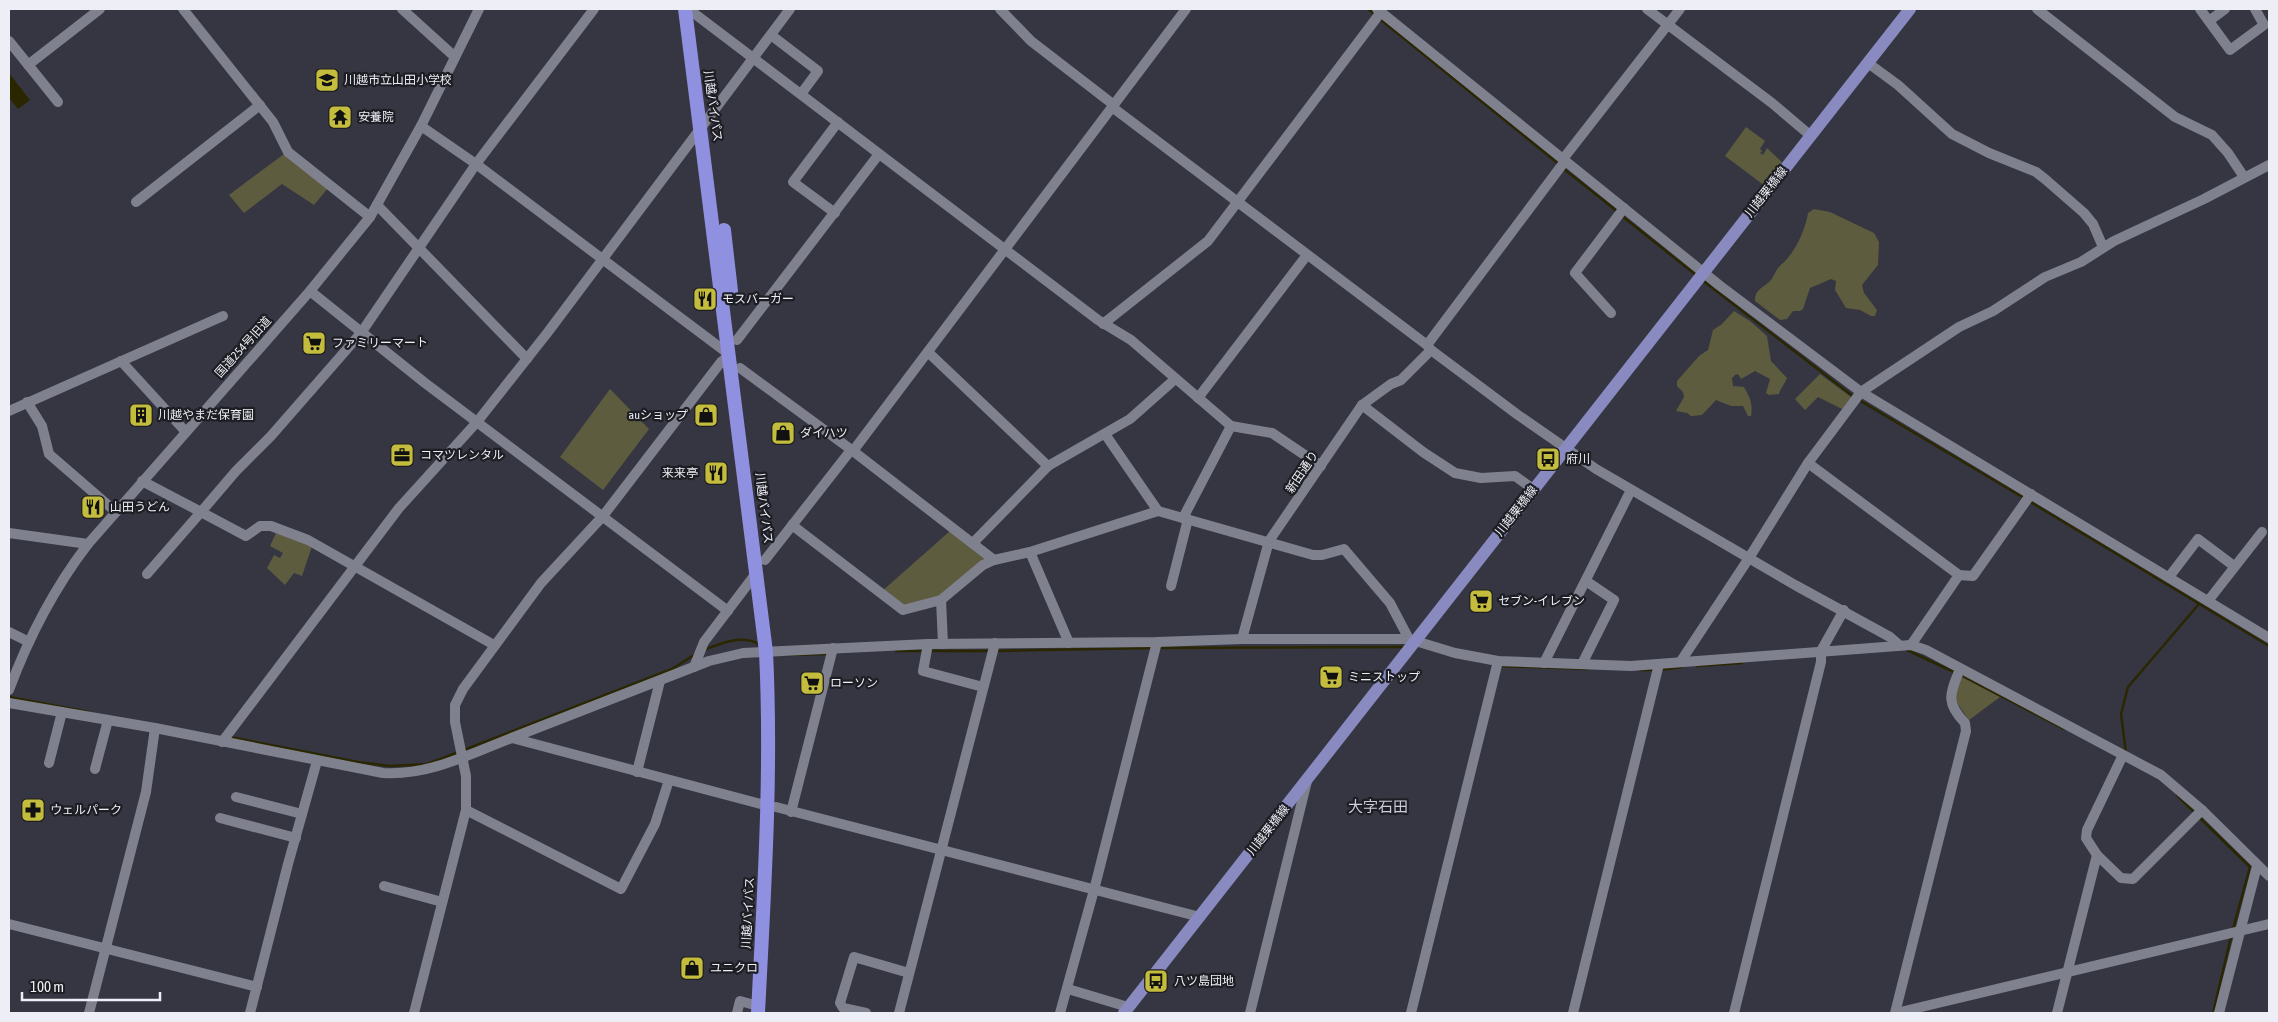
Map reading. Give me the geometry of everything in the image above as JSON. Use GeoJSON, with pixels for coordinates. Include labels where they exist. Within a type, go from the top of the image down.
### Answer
{"type":"FeatureCollection","features":[{"type":"Feature","properties":{"kind":"highway","name":"川越バイパス"},"geometry":{"type":"LineString","coordinates":[[692,10],[730,355],[757,572],[771,652]]}},
{"type":"Feature","properties":{"kind":"highway","name":"川越バイパス"},"geometry":{"type":"LineString","coordinates":[[705,121],[737,340],[765,560],[771,652],[769,715],[772,806],[761,1011]]}},
{"type":"Feature","properties":{"kind":"main road","name":"川越栗橋線"},"geometry":{"type":"LineString","coordinates":[[1126,1010],[1307,780],[1412,639],[1533,489],[1910,9]]}},
{"type":"Feature","properties":{"kind":"street"},"geometry":{"type":"LineString","coordinates":[[28,65],[100,9]]}},
{"type":"Feature","properties":{"kind":"street"},"geometry":{"type":"LineString","coordinates":[[183,9],[274,122],[288,152],[370,217]]}},
{"type":"Feature","properties":{"kind":"street"},"geometry":{"type":"LineString","coordinates":[[402,9],[455,57]]}},
{"type":"Feature","properties":{"kind":"street","name":"国道254号旧道"},"geometry":{"type":"LineString","coordinates":[[9,690],[29,642],[67,574],[88,544],[185,431],[310,291],[370,217],[421,126],[479,9]]}},
{"type":"Feature","properties":{"kind":"street"},"geometry":{"type":"LineString","coordinates":[[147,574],[361,333],[476,164],[594,9]]}},
{"type":"Feature","properties":{"kind":"street"},"geometry":{"type":"LineString","coordinates":[[222,742],[399,508],[477,422],[527,359],[790,9]]}},
{"type":"Feature","properties":{"kind":"street"},"geometry":{"type":"LineString","coordinates":[[1000,9],[1031,41],[1113,106],[1429,348],[1565,448],[1631,490],[1795,585],[1844,610],[1890,637],[1898,644]]}},
{"type":"Feature","properties":{"kind":"street"},"geometry":{"type":"LineString","coordinates":[[765,560],[928,352],[1186,9]]}},
{"type":"Feature","properties":{"kind":"street"},"geometry":{"type":"LineString","coordinates":[[1647,9],[1772,103],[1811,136]]}},
{"type":"Feature","properties":{"kind":"street","name":"新田通り"},"geometry":{"type":"LineString","coordinates":[[1242,639],[1269,541],[1362,405],[1391,384],[1401,380],[1429,348],[1564,160],[1680,9]]}},
{"type":"Feature","properties":{"kind":"street"},"geometry":{"type":"LineString","coordinates":[[2037,9],[2175,117],[2212,135],[2228,153],[2244,177]]}},
{"type":"Feature","properties":{"kind":"street"},"geometry":{"type":"LineString","coordinates":[[2200,9],[2230,50],[2264,25],[2255,9]]}},
{"type":"Feature","properties":{"kind":"street"},"geometry":{"type":"LineString","coordinates":[[2209,21],[2225,9]]}},
{"type":"Feature","properties":{"kind":"street"},"geometry":{"type":"LineString","coordinates":[[692,10],[1103,324],[1131,340],[1174,380],[1230,426],[1272,433],[1321,466]]}},
{"type":"Feature","properties":{"kind":"street"},"geometry":{"type":"LineString","coordinates":[[1103,324],[1208,242],[1379,10],[1703,272],[1861,392],[2269,638]]}},
{"type":"Feature","properties":{"kind":"street"},"geometry":{"type":"LineString","coordinates":[[771,35],[818,71],[801,94]]}},
{"type":"Feature","properties":{"kind":"street"},"geometry":{"type":"LineString","coordinates":[[9,41],[58,102]]}},
{"type":"Feature","properties":{"kind":"street"},"geometry":{"type":"LineString","coordinates":[[1868,63],[1898,84],[1952,134],[1989,153],[2036,172],[2045,179],[2084,213],[2093,224],[2103,247]]}},
{"type":"Feature","properties":{"kind":"street"},"geometry":{"type":"LineString","coordinates":[[136,202],[260,105]]}},
{"type":"Feature","properties":{"kind":"street"},"geometry":{"type":"LineString","coordinates":[[835,213],[793,182],[838,122]]}},
{"type":"Feature","properties":{"kind":"street"},"geometry":{"type":"LineString","coordinates":[[414,1013],[466,810],[464,756],[455,722],[455,705],[463,689],[541,583],[604,516],[720,362],[730,355],[476,164],[421,126]]}},
{"type":"Feature","properties":{"kind":"street"},"geometry":{"type":"LineString","coordinates":[[737,340],[879,154]]}},
{"type":"Feature","properties":{"kind":"street"},"geometry":{"type":"LineString","coordinates":[[1681,661],[1749,558],[1808,463],[1861,392],[1958,327],[1993,311],[2046,277],[2081,262],[2103,247],[2269,165]]}},
{"type":"Feature","properties":{"kind":"street"},"geometry":{"type":"LineString","coordinates":[[377,205],[527,359]]}},
{"type":"Feature","properties":{"kind":"street"},"geometry":{"type":"LineString","coordinates":[[1611,313],[1575,273],[1624,208]]}},
{"type":"Feature","properties":{"kind":"street"},"geometry":{"type":"LineString","coordinates":[[1198,398],[1307,255]]}},
{"type":"Feature","properties":{"kind":"street"},"geometry":{"type":"LineString","coordinates":[[310,291],[361,333],[477,422],[728,611]]}},
{"type":"Feature","properties":{"kind":"street"},"geometry":{"type":"LineString","coordinates":[[9,411],[223,316]]}},
{"type":"Feature","properties":{"kind":"street"},"geometry":{"type":"LineString","coordinates":[[928,352],[1048,466]]}},
{"type":"Feature","properties":{"kind":"street"},"geometry":{"type":"LineString","coordinates":[[121,361],[185,431]]}},
{"type":"Feature","properties":{"kind":"street"},"geometry":{"type":"LineString","coordinates":[[740,368],[994,560]]}},
{"type":"Feature","properties":{"kind":"street"},"geometry":{"type":"LineString","coordinates":[[973,543],[1048,466],[1105,434],[1144,408],[1174,380]]}},
{"type":"Feature","properties":{"kind":"street"},"geometry":{"type":"LineString","coordinates":[[27,402],[42,426],[49,454],[116,512]]}},
{"type":"Feature","properties":{"kind":"street"},"geometry":{"type":"LineString","coordinates":[[1362,405],[1423,452],[1455,473],[1481,478],[1515,476],[1533,489]]}},
{"type":"Feature","properties":{"kind":"street"},"geometry":{"type":"LineString","coordinates":[[1170,586],[1186,519],[1230,426]]}},
{"type":"Feature","properties":{"kind":"street"},"geometry":{"type":"LineString","coordinates":[[1105,434],[1158,511]]}},
{"type":"Feature","properties":{"kind":"street"},"geometry":{"type":"LineString","coordinates":[[1808,463],[1959,575],[1973,576],[2031,494]]}},
{"type":"Feature","properties":{"kind":"street"},"geometry":{"type":"LineString","coordinates":[[142,481],[246,536],[260,526],[271,526],[308,540],[494,646]]}},
{"type":"Feature","properties":{"kind":"street"},"geometry":{"type":"LineString","coordinates":[[1544,663],[1631,490]]}},
{"type":"Feature","properties":{"kind":"street"},"geometry":{"type":"LineString","coordinates":[[792,525],[903,610],[941,600],[983,565],[994,560],[1030,552],[1158,511],[1313,554],[1322,555],[1344,549],[1390,603],[1412,639]]}},
{"type":"Feature","properties":{"kind":"street"},"geometry":{"type":"LineString","coordinates":[[2208,601],[2262,532]]}},
{"type":"Feature","properties":{"kind":"street"},"geometry":{"type":"LineString","coordinates":[[9,533],[88,544]]}},
{"type":"Feature","properties":{"kind":"street"},"geometry":{"type":"LineString","coordinates":[[2169,577],[2198,539],[2234,566]]}},
{"type":"Feature","properties":{"kind":"street"},"geometry":{"type":"LineString","coordinates":[[1030,552],[1068,643]]}},
{"type":"Feature","properties":{"kind":"street"},"geometry":{"type":"LineString","coordinates":[[694,667],[704,642],[757,572]]}},
{"type":"Feature","properties":{"kind":"street"},"geometry":{"type":"LineString","coordinates":[[1911,645],[1959,575]]}},
{"type":"Feature","properties":{"kind":"street"},"geometry":{"type":"LineString","coordinates":[[1582,664],[1614,600],[1586,581]]}},
{"type":"Feature","properties":{"kind":"street"},"geometry":{"type":"LineString","coordinates":[[941,600],[943,644]]}},
{"type":"Feature","properties":{"kind":"street"},"geometry":{"type":"LineString","coordinates":[[1734,1013],[1821,662],[1821,651],[1844,610]]}},
{"type":"Feature","properties":{"kind":"street"},"geometry":{"type":"LineString","coordinates":[[9,632],[29,642]]}},
{"type":"Feature","properties":{"kind":"street"},"geometry":{"type":"LineString","coordinates":[[9,703],[155,728],[383,773],[407,774],[422,771],[464,756],[694,667],[728,656],[771,652],[928,644],[1157,642],[1242,639],[1412,639],[1455,653],[1498,661],[1659,664],[1898,644],[1911,645],[1926,650],[1960,670],[2160,775],[2202,810],[2269,876]]}},
{"type":"Feature","properties":{"kind":"street"},"geometry":{"type":"LineString","coordinates":[[1060,1013],[1094,890],[1157,642]]}},
{"type":"Feature","properties":{"kind":"street"},"geometry":{"type":"LineString","coordinates":[[899,1013],[995,643]]}},
{"type":"Feature","properties":{"kind":"street"},"geometry":{"type":"LineString","coordinates":[[928,644],[922,672],[983,687]]}},
{"type":"Feature","properties":{"kind":"street"},"geometry":{"type":"LineString","coordinates":[[791,812],[834,648]]}},
{"type":"Feature","properties":{"kind":"street"},"geometry":{"type":"LineString","coordinates":[[1410,1013],[1498,661]]}},
{"type":"Feature","properties":{"kind":"street"},"geometry":{"type":"LineString","coordinates":[[1573,1013],[1659,664]]}},
{"type":"Feature","properties":{"kind":"street"},"geometry":{"type":"LineString","coordinates":[[1960,670],[1950,694],[1950,700],[1956,713],[1966,723],[1966,730],[1896,1013],[2269,924]]}},
{"type":"Feature","properties":{"kind":"street"},"geometry":{"type":"LineString","coordinates":[[637,772],[660,680]]}},
{"type":"Feature","properties":{"kind":"street"},"geometry":{"type":"LineString","coordinates":[[49,763],[62,712]]}},
{"type":"Feature","properties":{"kind":"street"},"geometry":{"type":"LineString","coordinates":[[95,770],[108,720]]}},
{"type":"Feature","properties":{"kind":"street"},"geometry":{"type":"LineString","coordinates":[[89,1013],[146,792],[155,728]]}},
{"type":"Feature","properties":{"kind":"street"},"geometry":{"type":"LineString","coordinates":[[512,738],[1200,917]]}},
{"type":"Feature","properties":{"kind":"street"},"geometry":{"type":"LineString","coordinates":[[2123,755],[2087,830],[2086,838],[2097,855],[2120,878],[2134,879],[2202,810]]}},
{"type":"Feature","properties":{"kind":"street"},"geometry":{"type":"LineString","coordinates":[[250,1013],[317,761]]}},
{"type":"Feature","properties":{"kind":"street"},"geometry":{"type":"LineString","coordinates":[[466,810],[621,889],[654,824],[669,780]]}},
{"type":"Feature","properties":{"kind":"street"},"geometry":{"type":"LineString","coordinates":[[1250,1013],[1307,780]]}},
{"type":"Feature","properties":{"kind":"street"},"geometry":{"type":"LineString","coordinates":[[236,797],[302,814]]}},
{"type":"Feature","properties":{"kind":"street"},"geometry":{"type":"LineString","coordinates":[[220,818],[296,838]]}},
{"type":"Feature","properties":{"kind":"street"},"geometry":{"type":"LineString","coordinates":[[2057,1013],[2097,855]]}},
{"type":"Feature","properties":{"kind":"street"},"geometry":{"type":"LineString","coordinates":[[2219,1013],[2258,866]]}},
{"type":"Feature","properties":{"kind":"street"},"geometry":{"type":"LineString","coordinates":[[384,886],[442,902]]}},
{"type":"Feature","properties":{"kind":"street"},"geometry":{"type":"LineString","coordinates":[[9,924],[257,987]]}},
{"type":"Feature","properties":{"kind":"street"},"geometry":{"type":"LineString","coordinates":[[866,1013],[843,1008],[840,1003],[854,957],[909,973]]}},
{"type":"Feature","properties":{"kind":"street"},"geometry":{"type":"LineString","coordinates":[[1068,989],[1126,1010]]}},
{"type":"Feature","properties":{"kind":"street"},"geometry":{"type":"LineString","coordinates":[[737,1013],[740,1001],[761,1011]]}},
{"type":"Feature","properties":{"kind":"shaded area"},"geometry":{"type":"Polygon","coordinates":[[[9,73],[30,100],[18,109],[9,98],[9,73]]]}},
{"type":"Feature","properties":{"kind":"shaded area"},"geometry":{"type":"Polygon","coordinates":[[[1746,127],[1765,141],[1760,149],[1762,151],[1760,153],[1763,155],[1767,148],[1782,162],[1765,186],[1725,156],[1746,127]]]}},
{"type":"Feature","properties":{"kind":"shaded area"},"geometry":{"type":"Polygon","coordinates":[[[284,154],[328,188],[314,205],[282,184],[244,213],[229,195],[284,154]]]}},
{"type":"Feature","properties":{"kind":"shaded area"},"geometry":{"type":"Polygon","coordinates":[[[1814,209],[1830,212],[1874,233],[1879,242],[1878,265],[1862,285],[1864,293],[1877,310],[1875,316],[1860,310],[1846,308],[1835,290],[1836,281],[1831,279],[1810,288],[1803,309],[1793,311],[1787,319],[1780,320],[1755,301],[1758,291],[1771,279],[1798,243],[1808,213],[1814,209]]]}},
{"type":"Feature","properties":{"kind":"shaded area"},"geometry":{"type":"Polygon","coordinates":[[[1734,311],[1750,321],[1767,336],[1771,361],[1787,378],[1779,394],[1769,395],[1766,393],[1770,379],[1755,371],[1741,379],[1738,374],[1732,378],[1733,386],[1744,387],[1748,394],[1752,411],[1751,416],[1748,416],[1743,406],[1731,406],[1716,400],[1702,415],[1691,416],[1687,413],[1676,411],[1684,397],[1683,392],[1677,386],[1677,381],[1699,356],[1708,350],[1713,330],[1722,324],[1734,311]]]}},
{"type":"Feature","properties":{"kind":"shaded area"},"geometry":{"type":"Polygon","coordinates":[[[1820,374],[1851,397],[1842,409],[1818,397],[1805,410],[1795,399],[1820,374]]]}},
{"type":"Feature","properties":{"kind":"shaded area"},"geometry":{"type":"Polygon","coordinates":[[[610,389],[649,429],[603,490],[560,457],[610,389]]]}},
{"type":"Feature","properties":{"kind":"shaded area"},"geometry":{"type":"Polygon","coordinates":[[[950,531],[986,560],[940,597],[903,608],[881,592],[950,531]]]}},
{"type":"Feature","properties":{"kind":"shaded area"},"geometry":{"type":"Polygon","coordinates":[[[276,533],[312,546],[302,576],[294,573],[285,585],[267,568],[274,555],[280,558],[283,553],[270,546],[276,533]]]}},
{"type":"Feature","properties":{"kind":"shaded area"},"geometry":{"type":"Polygon","coordinates":[[[1962,677],[2000,697],[1969,720],[1953,697],[1962,677]]]}},
{"type":"Feature","properties":{"kind":"waterway"},"geometry":{"type":"LineString","coordinates":[[1368,9],[1376,15]]}},
{"type":"Feature","properties":{"kind":"waterway"},"geometry":{"type":"LineString","coordinates":[[1380,19],[1560,165]]}},
{"type":"Feature","properties":{"kind":"waterway"},"geometry":{"type":"LineString","coordinates":[[1564,169],[1618,212]]}},
{"type":"Feature","properties":{"kind":"waterway"},"geometry":{"type":"LineString","coordinates":[[1622,216],[1696,275]]}},
{"type":"Feature","properties":{"kind":"waterway"},"geometry":{"type":"LineString","coordinates":[[1702,280],[1854,397]]}},
{"type":"Feature","properties":{"kind":"waterway"},"geometry":{"type":"LineString","coordinates":[[1859,400],[2024,498]]}},
{"type":"Feature","properties":{"kind":"waterway"},"geometry":{"type":"LineString","coordinates":[[2029,501],[2269,646]]}},
{"type":"Feature","properties":{"kind":"waterway"},"geometry":{"type":"LineString","coordinates":[[2126,753],[2121,714],[2128,687],[2199,604]]}},
{"type":"Feature","properties":{"kind":"waterway"},"geometry":{"type":"LineString","coordinates":[[704,650],[725,642],[739,640],[746,640],[760,645]]}},
{"type":"Feature","properties":{"kind":"waterway"},"geometry":{"type":"LineString","coordinates":[[1158,648],[1405,647]]}},
{"type":"Feature","properties":{"kind":"waterway"},"geometry":{"type":"LineString","coordinates":[[996,651],[1153,648]]}},
{"type":"Feature","properties":{"kind":"waterway"},"geometry":{"type":"LineString","coordinates":[[1907,650],[1956,673]]}},
{"type":"Feature","properties":{"kind":"waterway"},"geometry":{"type":"LineString","coordinates":[[896,651],[925,651]]}},
{"type":"Feature","properties":{"kind":"waterway"},"geometry":{"type":"LineString","coordinates":[[931,651],[990,651]]}},
{"type":"Feature","properties":{"kind":"waterway"},"geometry":{"type":"LineString","coordinates":[[786,655],[828,654]]}},
{"type":"Feature","properties":{"kind":"waterway"},"geometry":{"type":"LineString","coordinates":[[464,750],[672,669],[694,655]]}},
{"type":"Feature","properties":{"kind":"waterway"},"geometry":{"type":"LineString","coordinates":[[1697,666],[1742,663]]}},
{"type":"Feature","properties":{"kind":"waterway"},"geometry":{"type":"LineString","coordinates":[[1500,666],[1587,669]]}},
{"type":"Feature","properties":{"kind":"waterway"},"geometry":{"type":"LineString","coordinates":[[1660,670],[1682,667]]}},
{"type":"Feature","properties":{"kind":"waterway"},"geometry":{"type":"LineString","coordinates":[[1640,670],[1655,670]]}},
{"type":"Feature","properties":{"kind":"waterway"},"geometry":{"type":"LineString","coordinates":[[1961,675],[2064,729]]}},
{"type":"Feature","properties":{"kind":"waterway"},"geometry":{"type":"LineString","coordinates":[[9,697],[89,712]]}},
{"type":"Feature","properties":{"kind":"waterway"},"geometry":{"type":"LineString","coordinates":[[230,737],[358,762],[390,766],[427,764],[459,752]]}},
{"type":"Feature","properties":{"kind":"waterway"},"geometry":{"type":"LineString","coordinates":[[2177,795],[2196,814]]}},
{"type":"Feature","properties":{"kind":"waterway"},"geometry":{"type":"LineString","coordinates":[[2200,818],[2250,867],[2233,929]]}},
{"type":"Feature","properties":{"kind":"waterway"},"geometry":{"type":"LineString","coordinates":[[2213,1013],[2231,937]]}},
{"type":"Feature","properties":{"kind":"place","name":"川越市立山田小学校"},"geometry":{"type":"Point","coordinates":[327,80]}},
{"type":"Feature","properties":{"kind":"place","name":"安養院"},"geometry":{"type":"Point","coordinates":[340,117]}},
{"type":"Feature","properties":{"kind":"place","name":"モスバーガー"},"geometry":{"type":"Point","coordinates":[705,299]}},
{"type":"Feature","properties":{"kind":"place","name":"ファミリーマート"},"geometry":{"type":"Point","coordinates":[314,343]}},
{"type":"Feature","properties":{"kind":"place","name":"川越やまだ保育園"},"geometry":{"type":"Point","coordinates":[141,415]}},
{"type":"Feature","properties":{"kind":"place","name":"auショップ"},"geometry":{"type":"Point","coordinates":[706,415]}},
{"type":"Feature","properties":{"kind":"place","name":"ダイハツ"},"geometry":{"type":"Point","coordinates":[783,433]}},
{"type":"Feature","properties":{"kind":"place","name":"コマツレンタル"},"geometry":{"type":"Point","coordinates":[402,455]}},
{"type":"Feature","properties":{"kind":"place","name":"府川"},"geometry":{"type":"Point","coordinates":[1548,459]}},
{"type":"Feature","properties":{"kind":"place","name":"来来亭"},"geometry":{"type":"Point","coordinates":[716,473]}},
{"type":"Feature","properties":{"kind":"place","name":"山田うどん"},"geometry":{"type":"Point","coordinates":[93,507]}},
{"type":"Feature","properties":{"kind":"place","name":"セブン-イレブン"},"geometry":{"type":"Point","coordinates":[1481,601]}},
{"type":"Feature","properties":{"kind":"place","name":"ミニストップ"},"geometry":{"type":"Point","coordinates":[1331,677]}},
{"type":"Feature","properties":{"kind":"place","name":"ローソン"},"geometry":{"type":"Point","coordinates":[812,683]}},
{"type":"Feature","properties":{"kind":"place","name":"ウェルパーク"},"geometry":{"type":"Point","coordinates":[33,810]}},
{"type":"Feature","properties":{"kind":"place","name":"ユニクロ"},"geometry":{"type":"Point","coordinates":[692,968]}},
{"type":"Feature","properties":{"kind":"place","name":"八ツ島団地"},"geometry":{"type":"Point","coordinates":[1156,981]}},
{"type":"Feature","properties":{"kind":"district","name":"大字石田"},"geometry":{"type":"Point","coordinates":[1378,806]}}]}
